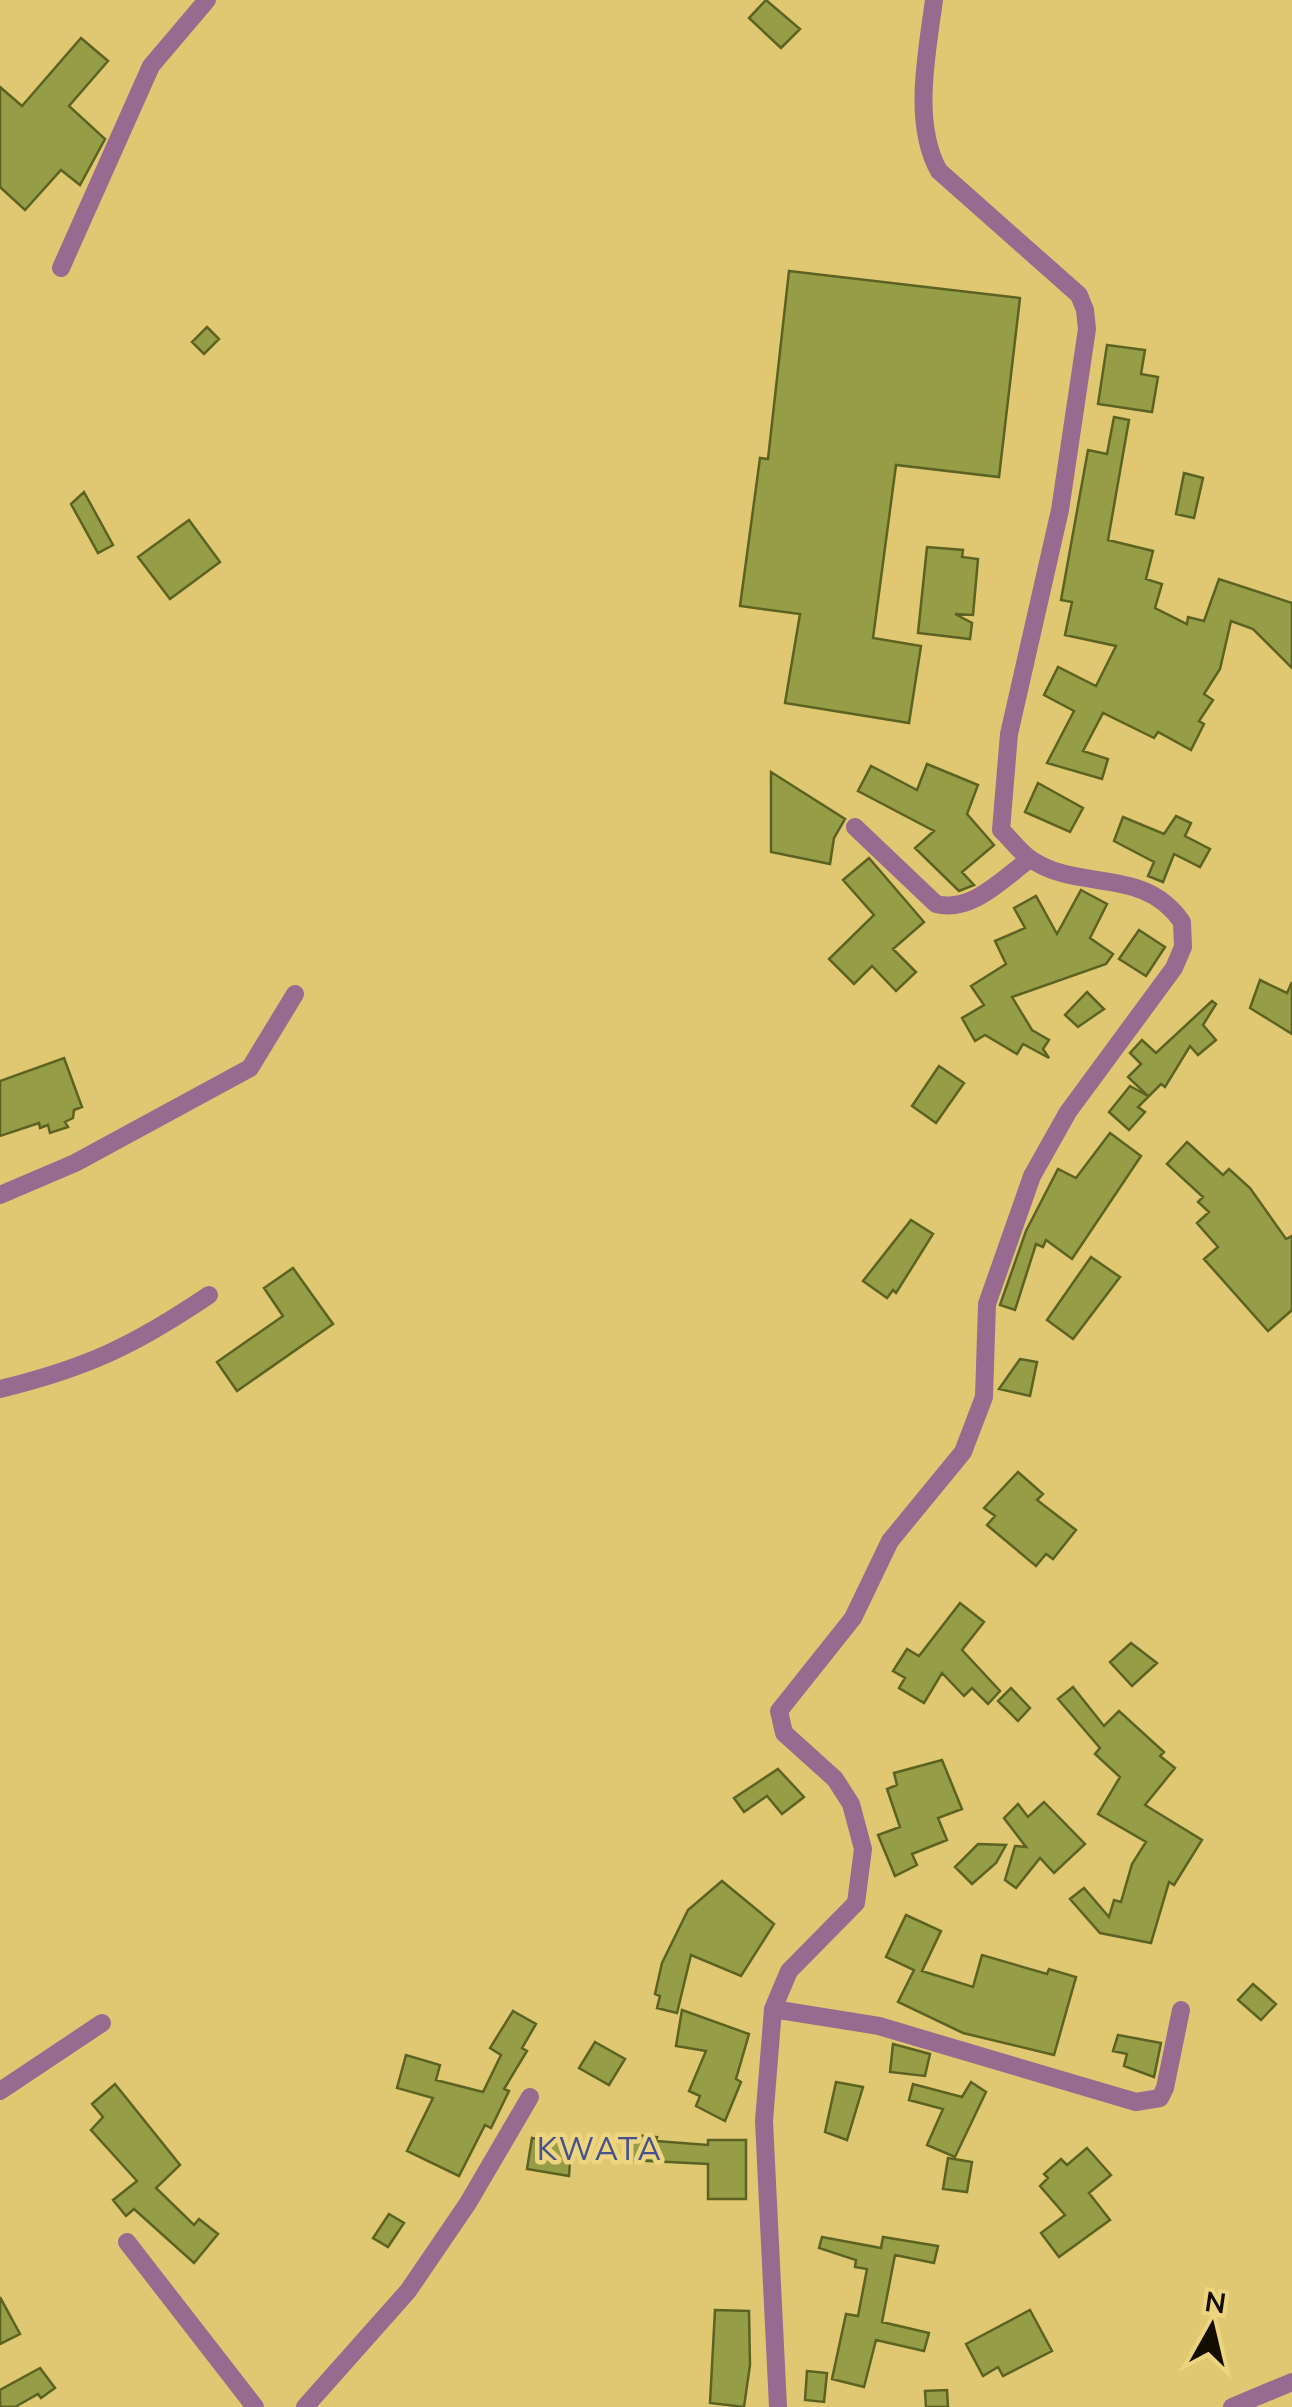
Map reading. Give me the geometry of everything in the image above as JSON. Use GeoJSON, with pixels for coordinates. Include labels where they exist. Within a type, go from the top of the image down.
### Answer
{"type":"FeatureCollection","features":[{"type":"Feature","properties":{"kind":"street"},"geometry":{"type":"LineString","coordinates":[[61,268],[152,66],[206,0]]}},
{"type":"Feature","properties":{"kind":"street"},"geometry":{"type":"LineString","coordinates":[[778,2407],[764,2121],[774,2009],[788,1971],[856,1903],[863,1862],[851,1804],[835,1779],[784,1734],[779,1710],[854,1618],[890,1541],[963,1452],[984,1397],[987,1304],[1032,1176],[1068,1112],[1174,968],[1184,947],[1182,922],[1156,894],[1068,874],[1030,859],[1001,830],[1009,734],[1060,510],[1087,328],[1079,296],[940,171],[925,145],[927,48],[934,0]]}},
{"type":"Feature","properties":{"kind":"street"},"geometry":{"type":"LineString","coordinates":[[856,828],[936,904],[952,908],[967,904],[1030,859]]}},
{"type":"Feature","properties":{"kind":"street"},"geometry":{"type":"LineString","coordinates":[[0,1195],[75,1163],[250,1068],[295,994]]}},
{"type":"Feature","properties":{"kind":"street"},"geometry":{"type":"LineString","coordinates":[[0,1389],[75,1370],[140,1342],[209,1295]]}},
{"type":"Feature","properties":{"kind":"street"},"geometry":{"type":"LineString","coordinates":[[774,2009],[879,2026],[1136,2102],[1160,2098],[1165,2088],[1181,2010]]}},
{"type":"Feature","properties":{"kind":"street"},"geometry":{"type":"LineString","coordinates":[[0,2090],[102,2023]]}},
{"type":"Feature","properties":{"kind":"street"},"geometry":{"type":"LineString","coordinates":[[305,2407],[408,2291],[530,2096]]}},
{"type":"Feature","properties":{"kind":"street"},"geometry":{"type":"LineString","coordinates":[[127,2242],[255,2407]]}},
{"type":"Feature","properties":{"kind":"street"},"geometry":{"type":"LineString","coordinates":[[1232,2407],[1292,2382]]}},
{"type":"Feature","properties":{"kind":"building"},"geometry":{"type":"Polygon","coordinates":[[[766,0],[800,29],[781,48],[749,18],[766,0]]]}},
{"type":"Feature","properties":{"kind":"building"},"geometry":{"type":"Polygon","coordinates":[[[81,38],[108,61],[69,106],[105,139],[80,185],[61,170],[25,210],[0,187],[0,87],[22,106],[81,38]]]}},
{"type":"Feature","properties":{"kind":"building"},"geometry":{"type":"Polygon","coordinates":[[[789,271],[1020,298],[999,477],[896,465],[873,638],[921,646],[909,723],[785,703],[800,614],[740,606],[760,458],[768,459],[789,271]]]}},
{"type":"Feature","properties":{"kind":"building"},"geometry":{"type":"Polygon","coordinates":[[[207,327],[219,339],[204,354],[192,342],[207,327]]]}},
{"type":"Feature","properties":{"kind":"building"},"geometry":{"type":"Polygon","coordinates":[[[1107,345],[1145,350],[1141,374],[1158,377],[1152,412],[1098,404],[1107,345]]]}},
{"type":"Feature","properties":{"kind":"building"},"geometry":{"type":"Polygon","coordinates":[[[1114,417],[1129,420],[1108,540],[1153,551],[1146,579],[1162,584],[1155,608],[1187,624],[1188,617],[1204,621],[1219,579],[1292,603],[1292,668],[1253,629],[1231,621],[1220,669],[1204,694],[1213,700],[1199,721],[1204,724],[1191,750],[1158,732],[1154,738],[1103,713],[1083,751],[1108,759],[1102,779],[1047,763],[1074,711],[1044,695],[1058,667],[1096,686],[1116,646],[1065,635],[1072,602],[1061,600],[1088,450],[1107,454],[1114,417]]]}},
{"type":"Feature","properties":{"kind":"building"},"geometry":{"type":"Polygon","coordinates":[[[1184,473],[1203,478],[1194,518],[1176,514],[1184,473]]]}},
{"type":"Feature","properties":{"kind":"building"},"geometry":{"type":"Polygon","coordinates":[[[84,492],[113,545],[98,553],[71,504],[84,492]]]}},
{"type":"Feature","properties":{"kind":"building"},"geometry":{"type":"Polygon","coordinates":[[[189,520],[220,562],[170,599],[138,557],[189,520]]]}},
{"type":"Feature","properties":{"kind":"building"},"geometry":{"type":"Polygon","coordinates":[[[927,547],[963,550],[962,557],[978,559],[973,615],[955,614],[972,623],[970,639],[918,633],[927,547]]]}},
{"type":"Feature","properties":{"kind":"building"},"geometry":{"type":"Polygon","coordinates":[[[927,764],[978,785],[967,814],[994,845],[962,872],[974,885],[959,891],[915,848],[934,831],[858,791],[871,766],[917,790],[927,764]]]}},
{"type":"Feature","properties":{"kind":"building"},"geometry":{"type":"Polygon","coordinates":[[[771,772],[845,819],[834,838],[830,864],[771,852],[771,772]]]}},
{"type":"Feature","properties":{"kind":"building"},"geometry":{"type":"Polygon","coordinates":[[[1038,783],[1083,808],[1070,832],[1025,812],[1038,783]]]}},
{"type":"Feature","properties":{"kind":"building"},"geometry":{"type":"Polygon","coordinates":[[[1176,816],[1191,823],[1185,836],[1210,849],[1200,867],[1174,854],[1163,882],[1148,876],[1154,862],[1114,841],[1123,817],[1164,834],[1176,816]]]}},
{"type":"Feature","properties":{"kind":"building"},"geometry":{"type":"Polygon","coordinates":[[[869,858],[924,922],[893,949],[916,972],[896,991],[872,966],[854,984],[829,959],[874,915],[843,880],[869,858]]]}},
{"type":"Feature","properties":{"kind":"building"},"geometry":{"type":"Polygon","coordinates":[[[1081,890],[1107,904],[1090,938],[1113,954],[1106,964],[1012,997],[1032,1030],[1049,1040],[1043,1049],[1049,1058],[1023,1044],[1017,1054],[985,1035],[975,1041],[962,1018],[984,1005],[971,986],[1006,964],[995,941],[1025,928],[1014,908],[1036,896],[1057,934],[1081,890]]]}},
{"type":"Feature","properties":{"kind":"building"},"geometry":{"type":"Polygon","coordinates":[[[1139,930],[1165,947],[1146,976],[1119,959],[1139,930]]]}},
{"type":"Feature","properties":{"kind":"building"},"geometry":{"type":"Polygon","coordinates":[[[1260,980],[1287,993],[1292,982],[1292,1034],[1250,1008],[1260,980]]]}},
{"type":"Feature","properties":{"kind":"building"},"geometry":{"type":"Polygon","coordinates":[[[1087,992],[1104,1009],[1078,1027],[1065,1015],[1087,992]]]}},
{"type":"Feature","properties":{"kind":"building"},"geometry":{"type":"Polygon","coordinates":[[[1212,1001],[1216,1004],[1203,1025],[1216,1040],[1198,1055],[1190,1046],[1165,1087],[1161,1084],[1138,1107],[1145,1112],[1129,1130],[1109,1112],[1130,1086],[1148,1096],[1128,1077],[1141,1064],[1130,1053],[1142,1040],[1156,1053],[1212,1001]]]}},
{"type":"Feature","properties":{"kind":"building"},"geometry":{"type":"Polygon","coordinates":[[[64,1058],[82,1107],[74,1110],[73,1118],[65,1122],[68,1127],[50,1133],[48,1125],[40,1128],[39,1123],[0,1136],[0,1081],[64,1058]]]}},
{"type":"Feature","properties":{"kind":"building"},"geometry":{"type":"Polygon","coordinates":[[[939,1066],[964,1083],[936,1123],[912,1106],[939,1066]]]}},
{"type":"Feature","properties":{"kind":"building"},"geometry":{"type":"Polygon","coordinates":[[[1110,1133],[1141,1156],[1072,1259],[1046,1240],[1043,1247],[1036,1244],[1015,1310],[1000,1305],[1026,1231],[1058,1169],[1076,1178],[1110,1133]]]}},
{"type":"Feature","properties":{"kind":"building"},"geometry":{"type":"Polygon","coordinates":[[[1187,1142],[1223,1175],[1229,1169],[1250,1188],[1286,1239],[1292,1236],[1292,1310],[1268,1331],[1204,1259],[1218,1247],[1197,1223],[1209,1212],[1198,1202],[1203,1197],[1167,1164],[1187,1142]]]}},
{"type":"Feature","properties":{"kind":"building"},"geometry":{"type":"Polygon","coordinates":[[[911,1220],[933,1234],[896,1293],[893,1290],[887,1298],[863,1281],[911,1220]]]}},
{"type":"Feature","properties":{"kind":"building"},"geometry":{"type":"Polygon","coordinates":[[[1091,1257],[1120,1277],[1073,1339],[1047,1320],[1091,1257]]]}},
{"type":"Feature","properties":{"kind":"building"},"geometry":{"type":"Polygon","coordinates":[[[293,1268],[333,1324],[237,1391],[217,1362],[283,1316],[264,1288],[293,1268]]]}},
{"type":"Feature","properties":{"kind":"building"},"geometry":{"type":"Polygon","coordinates":[[[1020,1359],[1037,1362],[1030,1396],[999,1389],[1020,1359]]]}},
{"type":"Feature","properties":{"kind":"building"},"geometry":{"type":"Polygon","coordinates":[[[1018,1472],[1043,1494],[1037,1500],[1076,1530],[1053,1559],[1046,1554],[1036,1566],[987,1525],[995,1516],[984,1508],[1018,1472]]]}},
{"type":"Feature","properties":{"kind":"building"},"geometry":{"type":"Polygon","coordinates":[[[960,1603],[984,1622],[962,1650],[1000,1691],[988,1704],[972,1688],[964,1696],[942,1673],[924,1703],[899,1688],[905,1678],[893,1671],[907,1649],[919,1656],[960,1603]]]}},
{"type":"Feature","properties":{"kind":"building"},"geometry":{"type":"Polygon","coordinates":[[[1131,1643],[1157,1663],[1132,1686],[1110,1662],[1131,1643]]]}},
{"type":"Feature","properties":{"kind":"building"},"geometry":{"type":"Polygon","coordinates":[[[1073,1687],[1104,1726],[1119,1711],[1164,1752],[1160,1756],[1175,1768],[1145,1805],[1202,1840],[1174,1885],[1169,1882],[1151,1943],[1100,1933],[1070,1899],[1084,1888],[1109,1917],[1114,1900],[1121,1902],[1132,1864],[1146,1842],[1098,1814],[1120,1777],[1095,1754],[1100,1748],[1058,1699],[1073,1687]]]}},
{"type":"Feature","properties":{"kind":"building"},"geometry":{"type":"Polygon","coordinates":[[[1011,1688],[1030,1708],[1018,1721],[998,1701],[1011,1688]]]}},
{"type":"Feature","properties":{"kind":"building"},"geometry":{"type":"Polygon","coordinates":[[[942,1760],[962,1809],[938,1818],[947,1840],[912,1854],[917,1865],[895,1876],[878,1835],[900,1827],[887,1789],[897,1785],[894,1773],[942,1760]]]}},
{"type":"Feature","properties":{"kind":"building"},"geometry":{"type":"Polygon","coordinates":[[[778,1769],[804,1797],[782,1814],[767,1796],[744,1812],[734,1798],[778,1769]]]}},
{"type":"Feature","properties":{"kind":"building"},"geometry":{"type":"Polygon","coordinates":[[[1044,1802],[1085,1844],[1054,1873],[1040,1858],[1016,1888],[1005,1880],[1015,1846],[1026,1847],[1004,1818],[1018,1804],[1028,1817],[1044,1802]]]}},
{"type":"Feature","properties":{"kind":"building"},"geometry":{"type":"Polygon","coordinates":[[[978,1844],[1006,1845],[996,1863],[972,1884],[955,1867],[978,1844]]]}},
{"type":"Feature","properties":{"kind":"building"},"geometry":{"type":"Polygon","coordinates":[[[722,1881],[774,1924],[741,1976],[691,1955],[677,2013],[657,2008],[660,1996],[655,1994],[662,1963],[688,1910],[722,1881]]]}},
{"type":"Feature","properties":{"kind":"building"},"geometry":{"type":"Polygon","coordinates":[[[906,1915],[941,1931],[922,1971],[973,1987],[982,1955],[1047,1974],[1049,1969],[1076,1977],[1054,2055],[963,2033],[898,2002],[914,1970],[886,1957],[906,1915]]]}},
{"type":"Feature","properties":{"kind":"building"},"geometry":{"type":"Polygon","coordinates":[[[1253,1984],[1276,2004],[1261,2020],[1238,2000],[1253,1984]]]}},
{"type":"Feature","properties":{"kind":"building"},"geometry":{"type":"Polygon","coordinates":[[[682,2010],[749,2034],[736,2079],[741,2082],[725,2121],[696,2106],[700,2096],[689,2091],[706,2051],[676,2046],[682,2010]]]}},
{"type":"Feature","properties":{"kind":"building"},"geometry":{"type":"Polygon","coordinates":[[[513,2011],[536,2024],[522,2048],[527,2051],[504,2089],[509,2091],[491,2128],[485,2125],[459,2176],[407,2151],[433,2098],[397,2088],[406,2055],[440,2065],[436,2080],[483,2092],[501,2055],[490,2048],[513,2011]]]}},
{"type":"Feature","properties":{"kind":"building"},"geometry":{"type":"Polygon","coordinates":[[[1118,2035],[1161,2043],[1154,2077],[1124,2066],[1127,2054],[1113,2051],[1118,2035]]]}},
{"type":"Feature","properties":{"kind":"building"},"geometry":{"type":"Polygon","coordinates":[[[595,2042],[625,2059],[609,2085],[579,2068],[595,2042]]]}},
{"type":"Feature","properties":{"kind":"building"},"geometry":{"type":"Polygon","coordinates":[[[893,2044],[930,2054],[925,2076],[890,2072],[893,2044]]]}},
{"type":"Feature","properties":{"kind":"building"},"geometry":{"type":"Polygon","coordinates":[[[836,2082],[863,2087],[847,2140],[825,2132],[836,2082]]]}},
{"type":"Feature","properties":{"kind":"building"},"geometry":{"type":"Polygon","coordinates":[[[971,2082],[986,2092],[955,2157],[927,2145],[943,2109],[909,2100],[913,2084],[962,2097],[971,2082]]]}},
{"type":"Feature","properties":{"kind":"building"},"geometry":{"type":"Polygon","coordinates":[[[115,2084],[180,2165],[156,2188],[194,2225],[199,2219],[218,2234],[194,2263],[134,2209],[126,2216],[113,2200],[137,2181],[91,2130],[103,2117],[92,2104],[115,2084]]]}},
{"type":"Feature","properties":{"kind":"building"},"geometry":{"type":"Polygon","coordinates":[[[633,2135],[708,2145],[708,2140],[746,2140],[746,2199],[708,2199],[708,2164],[630,2160],[633,2135]]]}},
{"type":"Feature","properties":{"kind":"building"},"geometry":{"type":"Polygon","coordinates":[[[532,2138],[571,2145],[569,2176],[527,2169],[532,2138]]]}},
{"type":"Feature","properties":{"kind":"building"},"geometry":{"type":"Polygon","coordinates":[[[1087,2148],[1111,2175],[1089,2193],[1110,2220],[1059,2257],[1041,2233],[1065,2215],[1040,2186],[1048,2178],[1044,2174],[1061,2159],[1067,2165],[1087,2148]]]}},
{"type":"Feature","properties":{"kind":"building"},"geometry":{"type":"Polygon","coordinates":[[[948,2158],[972,2162],[967,2192],[943,2189],[948,2158]]]}},
{"type":"Feature","properties":{"kind":"building"},"geometry":{"type":"Polygon","coordinates":[[[389,2214],[404,2223],[388,2247],[373,2238],[389,2214]]]}},
{"type":"Feature","properties":{"kind":"building"},"geometry":{"type":"Polygon","coordinates":[[[822,2237],[881,2248],[883,2237],[938,2246],[934,2263],[895,2255],[882,2322],[929,2333],[924,2351],[876,2340],[864,2387],[832,2379],[846,2314],[858,2316],[867,2269],[855,2267],[856,2260],[819,2248],[822,2237]]]}},
{"type":"Feature","properties":{"kind":"building"},"geometry":{"type":"Polygon","coordinates":[[[0,2297],[20,2334],[0,2344],[0,2297]]]}},
{"type":"Feature","properties":{"kind":"building"},"geometry":{"type":"Polygon","coordinates":[[[715,2310],[749,2311],[750,2365],[744,2407],[710,2403],[715,2310]]]}},
{"type":"Feature","properties":{"kind":"building"},"geometry":{"type":"Polygon","coordinates":[[[1030,2310],[1052,2351],[1003,2376],[998,2367],[983,2376],[966,2344],[1030,2310]]]}},
{"type":"Feature","properties":{"kind":"building"},"geometry":{"type":"Polygon","coordinates":[[[40,2368],[55,2388],[41,2398],[38,2394],[15,2407],[0,2407],[0,2390],[40,2368]]]}},
{"type":"Feature","properties":{"kind":"building"},"geometry":{"type":"Polygon","coordinates":[[[807,2371],[827,2373],[824,2402],[805,2400],[807,2371]]]}},
{"type":"Feature","properties":{"kind":"building"},"geometry":{"type":"Polygon","coordinates":[[[947,2390],[948,2407],[926,2407],[925,2391],[947,2390]]]}},
{"type":"Feature","properties":{"kind":"district","name":"KWATA"},"geometry":{"type":"Point","coordinates":[600,2149]}}]}
